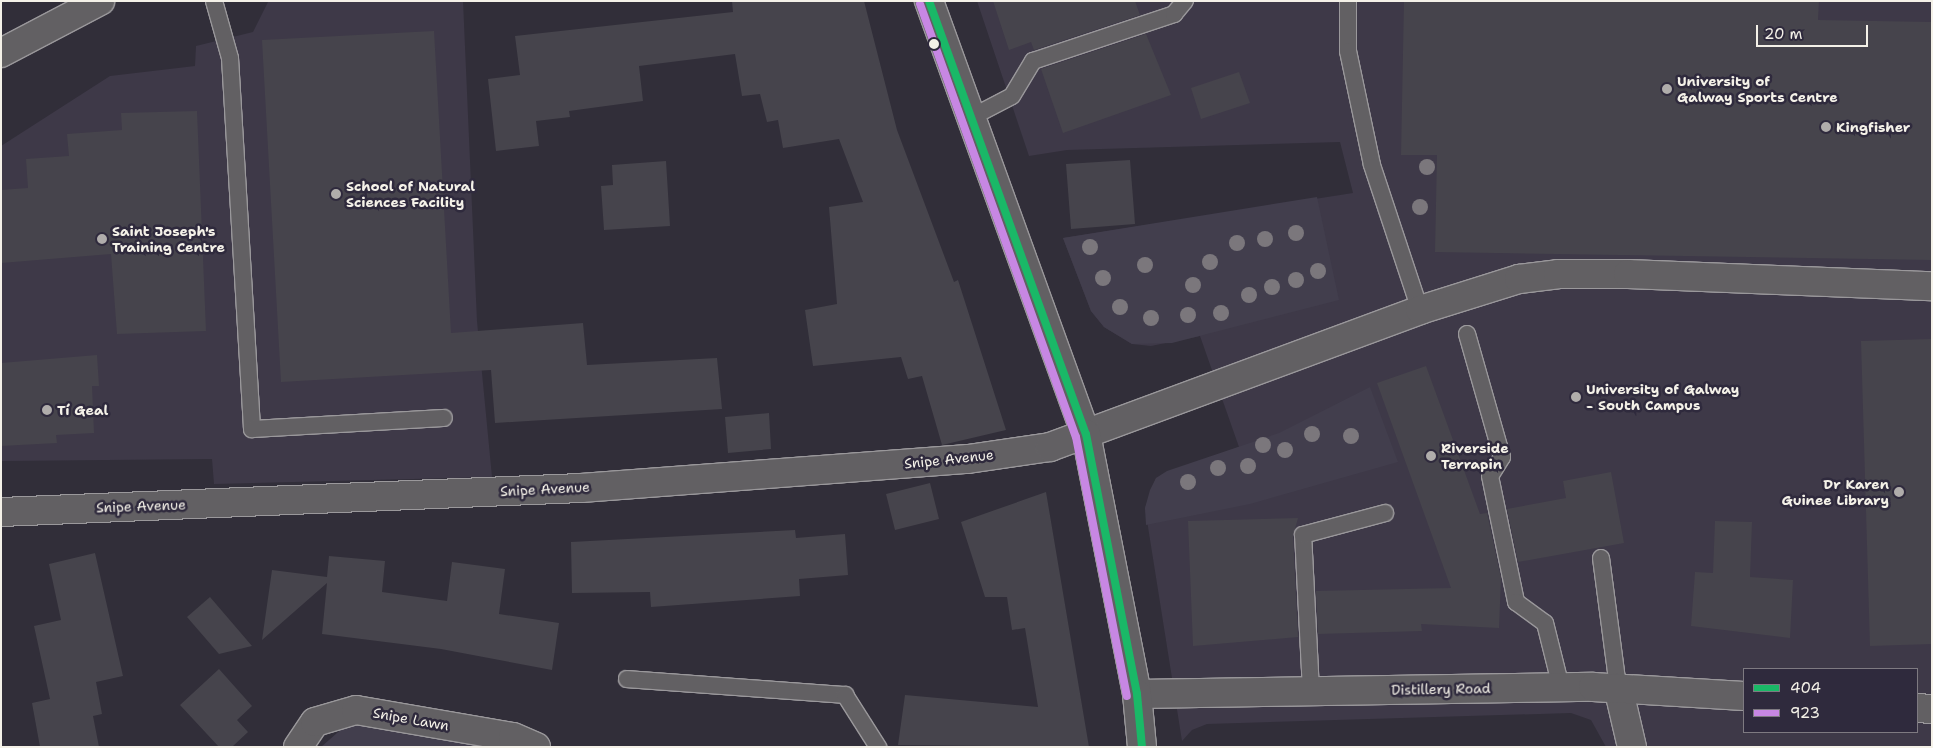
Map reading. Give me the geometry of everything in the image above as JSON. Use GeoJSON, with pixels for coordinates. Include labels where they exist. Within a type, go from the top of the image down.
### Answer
{"type":"FeatureCollection","features":[{"type":"Feature","properties":{"kind":"main road"},"geometry":{"type":"LineString","coordinates":[[1,53],[100,1]]}},
{"type":"Feature","properties":{"kind":"main road"},"geometry":{"type":"LineString","coordinates":[[929,1],[1086,434],[1137,694],[1142,747]]}},
{"type":"Feature","properties":{"kind":"main road","name":"Snipe Avenue"},"geometry":{"type":"LineString","coordinates":[[1,512],[581,488],[968,459],[1050,447],[1420,310],[1500,284],[1558,274],[1932,286]]}},
{"type":"Feature","properties":{"kind":"main road"},"geometry":{"type":"LineString","coordinates":[[1618,687],[1632,747]]}},
{"type":"Feature","properties":{"kind":"main road","name":"Distillery Road"},"geometry":{"type":"LineString","coordinates":[[1137,694],[1618,687],[1743,696]]}},
{"type":"Feature","properties":{"kind":"main road"},"geometry":{"type":"LineString","coordinates":[[1918,708],[1932,709]]}},
{"type":"Feature","properties":{"kind":"main road","name":"Snipe Lawn"},"geometry":{"type":"LineString","coordinates":[[298,747],[315,722],[356,710],[513,737],[536,747]]}},
{"type":"Feature","properties":{"kind":"lane"},"geometry":{"type":"LineString","coordinates":[[214,1],[230,58],[252,429],[444,418]]}},
{"type":"Feature","properties":{"kind":"lane"},"geometry":{"type":"LineString","coordinates":[[970,118],[1012,96],[1033,61],[1174,14],[1185,1]]}},
{"type":"Feature","properties":{"kind":"lane"},"geometry":{"type":"LineString","coordinates":[[1348,1],[1348,51],[1372,165],[1420,310]]}},
{"type":"Feature","properties":{"kind":"lane"},"geometry":{"type":"LineString","coordinates":[[1467,334],[1502,457],[1490,476],[1516,602],[1545,623],[1560,687]]}},
{"type":"Feature","properties":{"kind":"lane"},"geometry":{"type":"LineString","coordinates":[[1311,690],[1303,535],[1385,513]]}},
{"type":"Feature","properties":{"kind":"lane"},"geometry":{"type":"LineString","coordinates":[[1601,558],[1618,687]]}},
{"type":"Feature","properties":{"kind":"lane"},"geometry":{"type":"LineString","coordinates":[[626,679],[845,695],[878,747]]}},
{"type":"Feature","properties":{"kind":"shaded area","name":"School of Natural Sciences Facility"},"geometry":{"type":"Polygon","coordinates":[[[463,1],[477,321],[492,477],[214,484],[212,459],[1,461],[1,146],[110,76],[195,66],[196,46],[253,32],[268,2],[463,1]]]}},
{"type":"Feature","properties":{"kind":"shaded area","name":"University of Galway - South Campus"},"geometry":{"type":"Polygon","coordinates":[[[977,1],[1932,1],[1932,747],[1606,747],[1591,720],[1571,713],[1207,724],[1192,730],[1182,741],[1145,508],[1156,478],[1239,447],[1200,336],[1151,346],[1132,344],[1104,327],[1091,311],[1063,238],[1353,193],[1340,142],[1067,150],[1029,156],[977,1]]]}},
{"type":"Feature","properties":{"kind":"shaded area"},"geometry":{"type":"Polygon","coordinates":[[[1317,197],[1339,300],[1172,343],[1132,344],[1104,327],[1091,311],[1063,238],[1317,197]]]}},
{"type":"Feature","properties":{"kind":"shaded area"},"geometry":{"type":"Polygon","coordinates":[[[1370,387],[1398,462],[1250,504],[1146,525],[1145,508],[1150,490],[1156,478],[1167,471],[1279,433],[1370,387]]]}},
{"type":"Feature","properties":{"kind":"shaded area"},"geometry":{"type":"Polygon","coordinates":[[[353,719],[521,747],[321,747],[353,719]]]}},
{"type":"Feature","properties":{"kind":"building"},"geometry":{"type":"Polygon","coordinates":[[[732,1],[864,1],[897,130],[954,282],[958,280],[1006,430],[942,445],[922,376],[908,379],[901,357],[813,366],[805,310],[837,304],[829,207],[863,202],[839,139],[783,148],[778,120],[767,122],[760,94],[742,96],[735,54],[639,66],[643,101],[569,111],[570,117],[536,121],[539,146],[496,151],[488,79],[520,75],[515,36],[733,12],[732,1]]]}},
{"type":"Feature","properties":{"kind":"building"},"geometry":{"type":"Polygon","coordinates":[[[993,1],[1135,1],[1140,15],[1034,50],[1031,42],[1009,50],[993,1]]]}},
{"type":"Feature","properties":{"kind":"building","name":"University of Galway Sports Centre"},"geometry":{"type":"Polygon","coordinates":[[[1404,1],[1819,1],[1818,20],[1932,22],[1932,260],[1435,252],[1437,155],[1401,155],[1404,1]]]}},
{"type":"Feature","properties":{"kind":"building"},"geometry":{"type":"Polygon","coordinates":[[[434,31],[451,333],[583,323],[587,365],[717,358],[722,409],[495,423],[491,370],[281,382],[262,40],[434,31]]]}},
{"type":"Feature","properties":{"kind":"building"},"geometry":{"type":"Polygon","coordinates":[[[1146,34],[1171,95],[1063,133],[1041,69],[1146,34]]]}},
{"type":"Feature","properties":{"kind":"building"},"geometry":{"type":"Polygon","coordinates":[[[1239,72],[1250,103],[1201,119],[1191,88],[1239,72]]]}},
{"type":"Feature","properties":{"kind":"building"},"geometry":{"type":"Polygon","coordinates":[[[197,111],[206,331],[117,334],[111,254],[1,263],[1,190],[28,188],[26,159],[69,156],[67,134],[122,130],[121,113],[197,111]]]}},
{"type":"Feature","properties":{"kind":"building"},"geometry":{"type":"Polygon","coordinates":[[[1130,160],[1135,224],[1071,229],[1066,164],[1130,160]]]}},
{"type":"Feature","properties":{"kind":"building"},"geometry":{"type":"Polygon","coordinates":[[[666,161],[670,226],[604,230],[601,186],[613,185],[612,165],[666,161]]]}},
{"type":"Feature","properties":{"kind":"building","name":"Dr Karen Guinee Library"},"geometry":{"type":"Polygon","coordinates":[[[1932,339],[1932,644],[1870,646],[1861,341],[1932,339]]]}},
{"type":"Feature","properties":{"kind":"building","name":"Tí Geal"},"geometry":{"type":"Polygon","coordinates":[[[97,355],[99,386],[92,386],[94,433],[56,435],[57,443],[1,446],[1,363],[97,355]]]}},
{"type":"Feature","properties":{"kind":"building"},"geometry":{"type":"Polygon","coordinates":[[[1426,366],[1480,514],[1487,513],[1501,578],[1499,628],[1421,624],[1422,631],[1318,634],[1316,591],[1451,588],[1377,383],[1426,366]]]}},
{"type":"Feature","properties":{"kind":"building"},"geometry":{"type":"Polygon","coordinates":[[[769,413],[771,449],[728,453],[725,417],[769,413]]]}},
{"type":"Feature","properties":{"kind":"building"},"geometry":{"type":"Polygon","coordinates":[[[1611,472],[1624,543],[1518,562],[1507,509],[1566,498],[1563,481],[1611,472]]]}},
{"type":"Feature","properties":{"kind":"building"},"geometry":{"type":"Polygon","coordinates":[[[930,483],[939,519],[895,530],[886,494],[930,483]]]}},
{"type":"Feature","properties":{"kind":"building"},"geometry":{"type":"Polygon","coordinates":[[[1046,492],[1089,747],[898,745],[905,695],[1038,707],[1025,628],[1012,630],[1007,597],[985,597],[961,522],[1046,492]]]}},
{"type":"Feature","properties":{"kind":"building"},"geometry":{"type":"Polygon","coordinates":[[[1298,518],[1293,536],[1298,637],[1193,646],[1188,521],[1298,518]]]}},
{"type":"Feature","properties":{"kind":"building"},"geometry":{"type":"Polygon","coordinates":[[[1715,521],[1752,522],[1750,577],[1793,580],[1790,638],[1691,626],[1695,572],[1713,573],[1715,521]]]}},
{"type":"Feature","properties":{"kind":"building"},"geometry":{"type":"Polygon","coordinates":[[[795,530],[796,538],[845,534],[848,575],[799,579],[800,596],[651,607],[650,592],[572,593],[571,542],[795,530]]]}},
{"type":"Feature","properties":{"kind":"building"},"geometry":{"type":"Polygon","coordinates":[[[95,553],[123,676],[96,682],[102,714],[93,716],[99,747],[40,747],[32,703],[50,699],[34,626],[61,620],[49,564],[95,553]]]}},
{"type":"Feature","properties":{"kind":"building"},"geometry":{"type":"Polygon","coordinates":[[[329,556],[385,561],[382,592],[447,601],[452,562],[505,569],[499,614],[559,623],[552,670],[441,649],[322,634],[327,583],[262,640],[272,570],[327,577],[329,556]]]}},
{"type":"Feature","properties":{"kind":"building"},"geometry":{"type":"Polygon","coordinates":[[[210,597],[252,646],[219,654],[187,617],[210,597]]]}},
{"type":"Feature","properties":{"kind":"building"},"geometry":{"type":"Polygon","coordinates":[[[219,669],[252,706],[237,720],[248,732],[232,747],[219,747],[180,705],[219,669]]]}},
{"type":"Feature","properties":{"kind":"transit line","name":"404"},"geometry":{"type":"LineString","coordinates":[[929,1],[1086,434],[1137,694],[1142,747]]}},
{"type":"Feature","properties":{"kind":"transit line","name":"923"},"geometry":{"type":"LineString","coordinates":[[920,4],[1076,437],[1127,696]]}},
{"type":"Feature","properties":{"kind":"place","name":"University of Galway Sports Centre"},"geometry":{"type":"Point","coordinates":[1667,89]}},
{"type":"Feature","properties":{"kind":"place","name":"Kingfisher"},"geometry":{"type":"Point","coordinates":[1826,127]}},
{"type":"Feature","properties":{"kind":"place","name":"School of Natural Sciences Facility"},"geometry":{"type":"Point","coordinates":[336,194]}},
{"type":"Feature","properties":{"kind":"place","name":"Saint Joseph's Training Centre"},"geometry":{"type":"Point","coordinates":[102,239]}},
{"type":"Feature","properties":{"kind":"place","name":"University of Galway - South Campus"},"geometry":{"type":"Point","coordinates":[1576,397]}},
{"type":"Feature","properties":{"kind":"place","name":"Tí Geal"},"geometry":{"type":"Point","coordinates":[47,410]}},
{"type":"Feature","properties":{"kind":"place","name":"Riverside Terrapin"},"geometry":{"type":"Point","coordinates":[1431,456]}},
{"type":"Feature","properties":{"kind":"place","name":"Dr Karen Guinee Library"},"geometry":{"type":"Point","coordinates":[1899,492]}}]}
